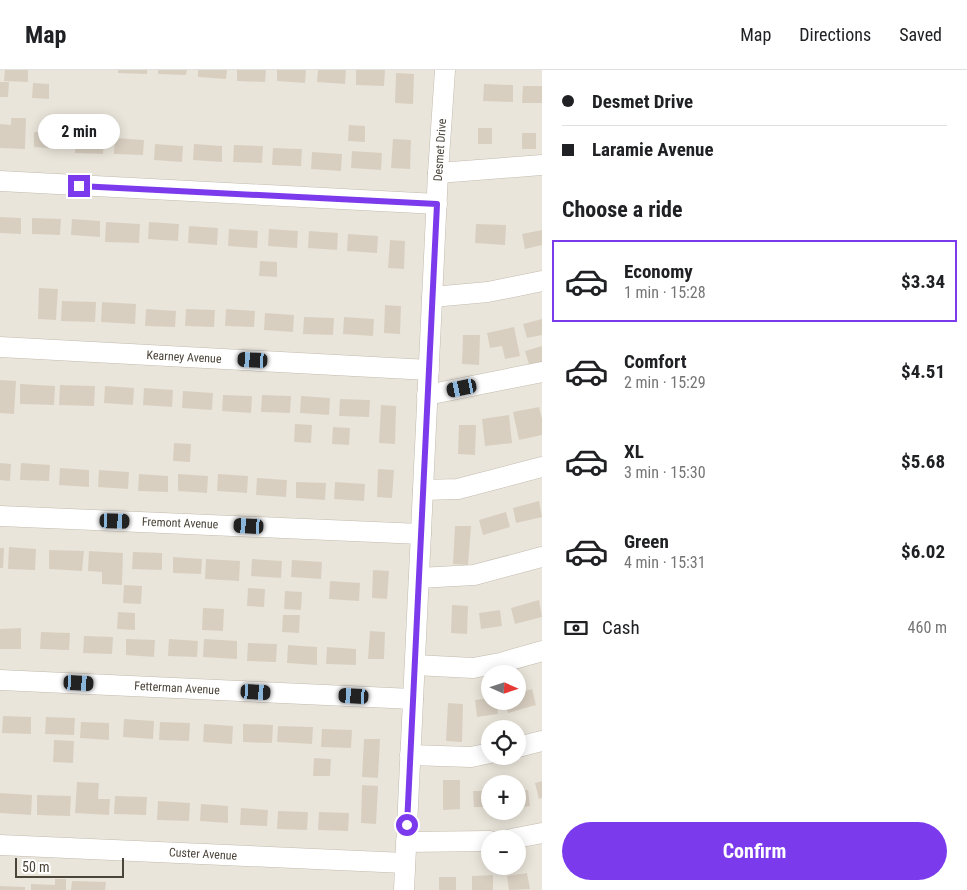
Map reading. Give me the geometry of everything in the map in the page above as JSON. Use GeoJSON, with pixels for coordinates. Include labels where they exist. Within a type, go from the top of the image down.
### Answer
{"type":"FeatureCollection","features":[{"type":"Feature","properties":{"kind":"street","name":"Desmet Drive"},"geometry":{"type":"LineString","coordinates":[[404,890],[438,173],[445,70]]}},
{"type":"Feature","properties":{"kind":"street"},"geometry":{"type":"LineString","coordinates":[[438,173],[542,165]]}},
{"type":"Feature","properties":{"kind":"street"},"geometry":{"type":"LineString","coordinates":[[0,181],[437,204]]}},
{"type":"Feature","properties":{"kind":"street"},"geometry":{"type":"LineString","coordinates":[[432,298],[488,292],[542,282]]}},
{"type":"Feature","properties":{"kind":"street","name":"Kearney Avenue"},"geometry":{"type":"LineString","coordinates":[[0,347],[429,370]]}},
{"type":"Feature","properties":{"kind":"street"},"geometry":{"type":"LineString","coordinates":[[427,395],[542,372]]}},
{"type":"Feature","properties":{"kind":"street"},"geometry":{"type":"LineString","coordinates":[[423,490],[458,489],[542,467]]}},
{"type":"Feature","properties":{"kind":"street","name":"Fremont Avenue"},"geometry":{"type":"LineString","coordinates":[[0,516],[421,534]]}},
{"type":"Feature","properties":{"kind":"street"},"geometry":{"type":"LineString","coordinates":[[419,578],[474,575],[542,557]]}},
{"type":"Feature","properties":{"kind":"street"},"geometry":{"type":"LineString","coordinates":[[415,665],[473,668],[500,663],[542,651]]}},
{"type":"Feature","properties":{"kind":"street","name":"Fetterman Avenue"},"geometry":{"type":"LineString","coordinates":[[0,680],[413,699]]}},
{"type":"Feature","properties":{"kind":"street"},"geometry":{"type":"LineString","coordinates":[[526,746],[542,741]]}},
{"type":"Feature","properties":{"kind":"street"},"geometry":{"type":"LineString","coordinates":[[410,755],[471,757],[481,755]]}},
{"type":"Feature","properties":{"kind":"street"},"geometry":{"type":"LineString","coordinates":[[526,836],[542,833]]}},
{"type":"Feature","properties":{"kind":"street"},"geometry":{"type":"LineString","coordinates":[[406,842],[481,841]]}},
{"type":"Feature","properties":{"kind":"street","name":"Custer Avenue"},"geometry":{"type":"LineString","coordinates":[[0,845],[405,863]]}},
{"type":"Feature","properties":{"kind":"shaded area"},"geometry":{"type":"Polygon","coordinates":[[[0,70],[542,70],[542,890],[0,890],[0,70]]]}},
{"type":"Feature","properties":{"kind":"building"},"geometry":{"type":"Polygon","coordinates":[[[5,70],[28,70],[28,82],[4,81],[5,70]]]}},
{"type":"Feature","properties":{"kind":"building"},"geometry":{"type":"Polygon","coordinates":[[[118,70],[147,70],[147,74],[118,73],[118,70]]]}},
{"type":"Feature","properties":{"kind":"building"},"geometry":{"type":"Polygon","coordinates":[[[158,70],[187,70],[186,75],[158,74],[158,70]]]}},
{"type":"Feature","properties":{"kind":"building"},"geometry":{"type":"Polygon","coordinates":[[[198,70],[227,70],[226,79],[198,77],[198,70]]]}},
{"type":"Feature","properties":{"kind":"building"},"geometry":{"type":"Polygon","coordinates":[[[237,70],[266,70],[265,82],[237,81],[237,70]]]}},
{"type":"Feature","properties":{"kind":"building"},"geometry":{"type":"Polygon","coordinates":[[[277,70],[306,70],[305,83],[277,81],[277,70]]]}},
{"type":"Feature","properties":{"kind":"building"},"geometry":{"type":"Polygon","coordinates":[[[318,70],[346,70],[345,84],[317,82],[318,70]]]}},
{"type":"Feature","properties":{"kind":"building"},"geometry":{"type":"Polygon","coordinates":[[[356,70],[385,70],[384,86],[356,85],[356,70]]]}},
{"type":"Feature","properties":{"kind":"building"},"geometry":{"type":"Polygon","coordinates":[[[396,73],[414,74],[413,104],[395,103],[396,73]]]}},
{"type":"Feature","properties":{"kind":"building"},"geometry":{"type":"Polygon","coordinates":[[[0,82],[9,82],[8,97],[0,97],[0,82]]]}},
{"type":"Feature","properties":{"kind":"building"},"geometry":{"type":"Polygon","coordinates":[[[33,83],[49,84],[49,99],[32,98],[33,83]]]}},
{"type":"Feature","properties":{"kind":"building"},"geometry":{"type":"Polygon","coordinates":[[[484,84],[513,85],[513,102],[483,101],[484,84]]]}},
{"type":"Feature","properties":{"kind":"building"},"geometry":{"type":"Polygon","coordinates":[[[523,86],[542,86],[542,103],[522,103],[523,86]]]}},
{"type":"Feature","properties":{"kind":"building"},"geometry":{"type":"Polygon","coordinates":[[[11,118],[26,118],[25,149],[0,148],[0,124],[11,125],[11,118]]]}},
{"type":"Feature","properties":{"kind":"building"},"geometry":{"type":"Polygon","coordinates":[[[349,125],[365,126],[365,142],[348,141],[349,125]]]}},
{"type":"Feature","properties":{"kind":"building"},"geometry":{"type":"Polygon","coordinates":[[[478,128],[492,128],[492,144],[478,144],[478,128]]]}},
{"type":"Feature","properties":{"kind":"building"},"geometry":{"type":"Polygon","coordinates":[[[34,132],[63,133],[62,149],[34,147],[34,132]]]}},
{"type":"Feature","properties":{"kind":"building"},"geometry":{"type":"Polygon","coordinates":[[[522,133],[536,133],[536,149],[522,149],[522,133]]]}},
{"type":"Feature","properties":{"kind":"building"},"geometry":{"type":"Polygon","coordinates":[[[76,137],[104,138],[103,154],[75,153],[76,137]]]}},
{"type":"Feature","properties":{"kind":"building"},"geometry":{"type":"Polygon","coordinates":[[[115,138],[144,140],[143,155],[114,154],[115,138]]]}},
{"type":"Feature","properties":{"kind":"building"},"geometry":{"type":"Polygon","coordinates":[[[393,139],[411,140],[410,169],[391,168],[393,139]]]}},
{"type":"Feature","properties":{"kind":"building"},"geometry":{"type":"Polygon","coordinates":[[[155,144],[183,146],[182,162],[154,160],[155,144]]]}},
{"type":"Feature","properties":{"kind":"building"},"geometry":{"type":"Polygon","coordinates":[[[194,144],[222,146],[222,162],[193,160],[194,144]]]}},
{"type":"Feature","properties":{"kind":"building"},"geometry":{"type":"Polygon","coordinates":[[[234,145],[263,146],[262,163],[233,162],[234,145]]]}},
{"type":"Feature","properties":{"kind":"building"},"geometry":{"type":"Polygon","coordinates":[[[273,148],[302,149],[301,166],[272,165],[273,148]]]}},
{"type":"Feature","properties":{"kind":"building"},"geometry":{"type":"Polygon","coordinates":[[[352,151],[382,153],[381,170],[351,168],[352,151]]]}},
{"type":"Feature","properties":{"kind":"building"},"geometry":{"type":"Polygon","coordinates":[[[312,152],[342,154],[341,171],[311,169],[312,152]]]}},
{"type":"Feature","properties":{"kind":"building"},"geometry":{"type":"Polygon","coordinates":[[[0,217],[21,218],[21,234],[0,233],[0,217]]]}},
{"type":"Feature","properties":{"kind":"building"},"geometry":{"type":"Polygon","coordinates":[[[32,218],[61,219],[60,235],[32,234],[32,218]]]}},
{"type":"Feature","properties":{"kind":"building"},"geometry":{"type":"Polygon","coordinates":[[[72,219],[100,221],[100,237],[71,235],[72,219]]]}},
{"type":"Feature","properties":{"kind":"building"},"geometry":{"type":"Polygon","coordinates":[[[106,222],[140,224],[139,243],[105,242],[106,222]]]}},
{"type":"Feature","properties":{"kind":"building"},"geometry":{"type":"Polygon","coordinates":[[[149,222],[179,224],[178,241],[148,239],[149,222]]]}},
{"type":"Feature","properties":{"kind":"building"},"geometry":{"type":"Polygon","coordinates":[[[476,224],[506,225],[505,245],[475,243],[476,224]]]}},
{"type":"Feature","properties":{"kind":"building"},"geometry":{"type":"Polygon","coordinates":[[[189,226],[218,228],[217,245],[188,243],[189,226]]]}},
{"type":"Feature","properties":{"kind":"building"},"geometry":{"type":"Polygon","coordinates":[[[229,229],[258,231],[257,248],[228,246],[229,229]]]}},
{"type":"Feature","properties":{"kind":"building"},"geometry":{"type":"Polygon","coordinates":[[[269,229],[298,231],[297,248],[268,246],[269,229]]]}},
{"type":"Feature","properties":{"kind":"building"},"geometry":{"type":"Polygon","coordinates":[[[542,230],[542,245],[525,249],[522,234],[542,230]]]}},
{"type":"Feature","properties":{"kind":"building"},"geometry":{"type":"Polygon","coordinates":[[[309,231],[338,233],[337,250],[308,248],[309,231]]]}},
{"type":"Feature","properties":{"kind":"building"},"geometry":{"type":"Polygon","coordinates":[[[348,234],[378,236],[377,253],[347,251],[348,234]]]}},
{"type":"Feature","properties":{"kind":"building"},"geometry":{"type":"Polygon","coordinates":[[[390,240],[405,241],[404,269],[388,268],[390,240]]]}},
{"type":"Feature","properties":{"kind":"building"},"geometry":{"type":"Polygon","coordinates":[[[260,261],[277,262],[277,277],[259,276],[260,261]]]}},
{"type":"Feature","properties":{"kind":"building"},"geometry":{"type":"Polygon","coordinates":[[[39,288],[58,289],[56,320],[38,319],[39,288]]]}},
{"type":"Feature","properties":{"kind":"building"},"geometry":{"type":"Polygon","coordinates":[[[62,301],[96,302],[95,322],[61,321],[62,301]]]}},
{"type":"Feature","properties":{"kind":"building"},"geometry":{"type":"Polygon","coordinates":[[[102,302],[136,304],[135,324],[101,322],[102,302]]]}},
{"type":"Feature","properties":{"kind":"building"},"geometry":{"type":"Polygon","coordinates":[[[385,305],[401,306],[400,334],[384,333],[385,305]]]}},
{"type":"Feature","properties":{"kind":"building"},"geometry":{"type":"Polygon","coordinates":[[[146,309],[176,311],[175,327],[145,326],[146,309]]]}},
{"type":"Feature","properties":{"kind":"building"},"geometry":{"type":"Polygon","coordinates":[[[186,309],[215,310],[214,327],[185,326],[186,309]]]}},
{"type":"Feature","properties":{"kind":"building"},"geometry":{"type":"Polygon","coordinates":[[[226,309],[255,311],[254,327],[225,326],[226,309]]]}},
{"type":"Feature","properties":{"kind":"building"},"geometry":{"type":"Polygon","coordinates":[[[265,313],[294,315],[293,332],[264,330],[265,313]]]}},
{"type":"Feature","properties":{"kind":"building"},"geometry":{"type":"Polygon","coordinates":[[[304,317],[334,318],[333,335],[303,334],[304,317]]]}},
{"type":"Feature","properties":{"kind":"building"},"geometry":{"type":"Polygon","coordinates":[[[344,317],[374,319],[373,336],[343,334],[344,317]]]}},
{"type":"Feature","properties":{"kind":"building"},"geometry":{"type":"Polygon","coordinates":[[[542,319],[542,335],[527,338],[523,324],[542,319]]]}},
{"type":"Feature","properties":{"kind":"building"},"geometry":{"type":"Polygon","coordinates":[[[514,327],[520,356],[505,359],[502,346],[490,348],[487,333],[514,327]]]}},
{"type":"Feature","properties":{"kind":"building"},"geometry":{"type":"Polygon","coordinates":[[[463,335],[480,335],[479,365],[462,364],[463,335]]]}},
{"type":"Feature","properties":{"kind":"building"},"geometry":{"type":"Polygon","coordinates":[[[542,346],[542,364],[530,368],[525,351],[542,346]]]}},
{"type":"Feature","properties":{"kind":"building"},"geometry":{"type":"Polygon","coordinates":[[[0,380],[16,381],[14,414],[0,413],[0,380]]]}},
{"type":"Feature","properties":{"kind":"building"},"geometry":{"type":"Polygon","coordinates":[[[20,384],[55,386],[54,405],[20,404],[20,384]]]}},
{"type":"Feature","properties":{"kind":"building"},"geometry":{"type":"Polygon","coordinates":[[[60,385],[95,386],[94,406],[59,405],[60,385]]]}},
{"type":"Feature","properties":{"kind":"building"},"geometry":{"type":"Polygon","coordinates":[[[105,386],[134,388],[133,405],[104,403],[105,386]]]}},
{"type":"Feature","properties":{"kind":"building"},"geometry":{"type":"Polygon","coordinates":[[[144,388],[173,390],[172,407],[143,405],[144,388]]]}},
{"type":"Feature","properties":{"kind":"building"},"geometry":{"type":"Polygon","coordinates":[[[183,391],[213,393],[212,410],[182,408],[183,391]]]}},
{"type":"Feature","properties":{"kind":"building"},"geometry":{"type":"Polygon","coordinates":[[[223,395],[252,396],[251,413],[222,411],[223,395]]]}},
{"type":"Feature","properties":{"kind":"building"},"geometry":{"type":"Polygon","coordinates":[[[262,395],[291,396],[290,413],[261,412],[262,395]]]}},
{"type":"Feature","properties":{"kind":"building"},"geometry":{"type":"Polygon","coordinates":[[[301,396],[330,398],[329,415],[300,413],[301,396]]]}},
{"type":"Feature","properties":{"kind":"building"},"geometry":{"type":"Polygon","coordinates":[[[340,399],[370,400],[369,417],[339,416],[340,399]]]}},
{"type":"Feature","properties":{"kind":"building"},"geometry":{"type":"Polygon","coordinates":[[[381,405],[396,406],[395,444],[379,443],[381,405]]]}},
{"type":"Feature","properties":{"kind":"building"},"geometry":{"type":"Polygon","coordinates":[[[539,407],[542,419],[542,435],[519,440],[513,412],[539,407]]]}},
{"type":"Feature","properties":{"kind":"building"},"geometry":{"type":"Polygon","coordinates":[[[509,415],[512,443],[485,446],[482,419],[509,415]]]}},
{"type":"Feature","properties":{"kind":"building"},"geometry":{"type":"Polygon","coordinates":[[[295,424],[312,425],[311,443],[294,442],[295,424]]]}},
{"type":"Feature","properties":{"kind":"building"},"geometry":{"type":"Polygon","coordinates":[[[459,425],[476,425],[475,455],[458,454],[459,425]]]}},
{"type":"Feature","properties":{"kind":"building"},"geometry":{"type":"Polygon","coordinates":[[[333,427],[350,428],[349,445],[332,444],[333,427]]]}},
{"type":"Feature","properties":{"kind":"building"},"geometry":{"type":"Polygon","coordinates":[[[174,443],[191,444],[190,462],[173,461],[174,443]]]}},
{"type":"Feature","properties":{"kind":"building"},"geometry":{"type":"Polygon","coordinates":[[[0,463],[11,464],[10,481],[0,480],[0,463]]]}},
{"type":"Feature","properties":{"kind":"building"},"geometry":{"type":"Polygon","coordinates":[[[21,463],[50,465],[49,481],[20,480],[21,463]]]}},
{"type":"Feature","properties":{"kind":"building"},"geometry":{"type":"Polygon","coordinates":[[[60,468],[89,470],[89,487],[59,485],[60,468]]]}},
{"type":"Feature","properties":{"kind":"building"},"geometry":{"type":"Polygon","coordinates":[[[378,469],[394,470],[392,498],[377,497],[378,469]]]}},
{"type":"Feature","properties":{"kind":"building"},"geometry":{"type":"Polygon","coordinates":[[[99,470],[129,472],[128,489],[98,487],[99,470]]]}},
{"type":"Feature","properties":{"kind":"building"},"geometry":{"type":"Polygon","coordinates":[[[139,474],[168,476],[168,492],[138,491],[139,474]]]}},
{"type":"Feature","properties":{"kind":"building"},"geometry":{"type":"Polygon","coordinates":[[[178,474],[208,476],[207,493],[178,491],[178,474]]]}},
{"type":"Feature","properties":{"kind":"building"},"geometry":{"type":"Polygon","coordinates":[[[218,474],[248,476],[247,493],[217,491],[218,474]]]}},
{"type":"Feature","properties":{"kind":"building"},"geometry":{"type":"Polygon","coordinates":[[[257,478],[287,480],[286,497],[256,495],[257,478]]]}},
{"type":"Feature","properties":{"kind":"building"},"geometry":{"type":"Polygon","coordinates":[[[296,482],[326,483],[325,500],[296,498],[296,482]]]}},
{"type":"Feature","properties":{"kind":"building"},"geometry":{"type":"Polygon","coordinates":[[[335,482],[365,484],[364,501],[334,499],[335,482]]]}},
{"type":"Feature","properties":{"kind":"building"},"geometry":{"type":"Polygon","coordinates":[[[539,501],[542,517],[516,523],[513,508],[539,501]]]}},
{"type":"Feature","properties":{"kind":"building"},"geometry":{"type":"Polygon","coordinates":[[[506,512],[510,527],[483,535],[479,520],[506,512]]]}},
{"type":"Feature","properties":{"kind":"building"},"geometry":{"type":"Polygon","coordinates":[[[455,526],[471,526],[468,565],[453,564],[455,526]]]}},
{"type":"Feature","properties":{"kind":"building"},"geometry":{"type":"Polygon","coordinates":[[[9,547],[36,549],[35,570],[8,569],[9,547]]]}},
{"type":"Feature","properties":{"kind":"building"},"geometry":{"type":"Polygon","coordinates":[[[0,548],[4,548],[3,568],[0,568],[0,548]]]}},
{"type":"Feature","properties":{"kind":"building"},"geometry":{"type":"Polygon","coordinates":[[[49,550],[84,551],[82,571],[49,569],[49,550]]]}},
{"type":"Feature","properties":{"kind":"building"},"geometry":{"type":"Polygon","coordinates":[[[89,551],[123,553],[122,585],[102,584],[102,572],[88,571],[89,551]]]}},
{"type":"Feature","properties":{"kind":"building"},"geometry":{"type":"Polygon","coordinates":[[[133,552],[162,553],[162,570],[132,569],[133,552]]]}},
{"type":"Feature","properties":{"kind":"building"},"geometry":{"type":"Polygon","coordinates":[[[173,557],[202,559],[201,574],[173,573],[173,557]]]}},
{"type":"Feature","properties":{"kind":"building"},"geometry":{"type":"Polygon","coordinates":[[[206,559],[240,561],[239,581],[205,579],[206,559]]]}},
{"type":"Feature","properties":{"kind":"building"},"geometry":{"type":"Polygon","coordinates":[[[252,559],[282,561],[281,578],[251,576],[252,559]]]}},
{"type":"Feature","properties":{"kind":"building"},"geometry":{"type":"Polygon","coordinates":[[[292,560],[322,562],[321,579],[291,577],[292,560]]]}},
{"type":"Feature","properties":{"kind":"building"},"geometry":{"type":"Polygon","coordinates":[[[373,570],[389,571],[387,599],[372,598],[373,570]]]}},
{"type":"Feature","properties":{"kind":"building"},"geometry":{"type":"Polygon","coordinates":[[[330,581],[360,583],[359,601],[329,599],[330,581]]]}},
{"type":"Feature","properties":{"kind":"building"},"geometry":{"type":"Polygon","coordinates":[[[124,585],[142,586],[141,604],[123,603],[124,585]]]}},
{"type":"Feature","properties":{"kind":"building"},"geometry":{"type":"Polygon","coordinates":[[[248,588],[265,589],[264,607],[247,606],[248,588]]]}},
{"type":"Feature","properties":{"kind":"building"},"geometry":{"type":"Polygon","coordinates":[[[285,591],[302,592],[301,610],[284,609],[285,591]]]}},
{"type":"Feature","properties":{"kind":"building"},"geometry":{"type":"Polygon","coordinates":[[[539,600],[542,617],[515,624],[511,608],[539,600]]]}},
{"type":"Feature","properties":{"kind":"building"},"geometry":{"type":"Polygon","coordinates":[[[452,605],[468,606],[467,634],[451,633],[452,605]]]}},
{"type":"Feature","properties":{"kind":"building"},"geometry":{"type":"Polygon","coordinates":[[[203,608],[224,609],[223,631],[202,630],[203,608]]]}},
{"type":"Feature","properties":{"kind":"building"},"geometry":{"type":"Polygon","coordinates":[[[500,610],[502,626],[481,629],[479,613],[500,610]]]}},
{"type":"Feature","properties":{"kind":"building"},"geometry":{"type":"Polygon","coordinates":[[[118,612],[135,613],[135,630],[117,629],[118,612]]]}},
{"type":"Feature","properties":{"kind":"building"},"geometry":{"type":"Polygon","coordinates":[[[283,615],[300,615],[299,633],[282,632],[283,615]]]}},
{"type":"Feature","properties":{"kind":"building"},"geometry":{"type":"Polygon","coordinates":[[[21,628],[21,649],[0,649],[0,629],[21,628]]]}},
{"type":"Feature","properties":{"kind":"building"},"geometry":{"type":"Polygon","coordinates":[[[370,631],[385,632],[384,659],[368,659],[370,631]]]}},
{"type":"Feature","properties":{"kind":"building"},"geometry":{"type":"Polygon","coordinates":[[[41,632],[70,633],[69,650],[40,649],[41,632]]]}},
{"type":"Feature","properties":{"kind":"building"},"geometry":{"type":"Polygon","coordinates":[[[84,636],[113,637],[112,654],[83,653],[84,636]]]}},
{"type":"Feature","properties":{"kind":"building"},"geometry":{"type":"Polygon","coordinates":[[[126,639],[155,640],[154,657],[126,655],[126,639]]]}},
{"type":"Feature","properties":{"kind":"building"},"geometry":{"type":"Polygon","coordinates":[[[169,639],[198,641],[197,657],[168,656],[169,639]]]}},
{"type":"Feature","properties":{"kind":"building"},"geometry":{"type":"Polygon","coordinates":[[[204,639],[237,641],[237,659],[203,657],[204,639]]]}},
{"type":"Feature","properties":{"kind":"building"},"geometry":{"type":"Polygon","coordinates":[[[248,643],[277,644],[276,662],[247,661],[248,643]]]}},
{"type":"Feature","properties":{"kind":"building"},"geometry":{"type":"Polygon","coordinates":[[[288,645],[317,647],[317,665],[287,663],[288,645]]]}},
{"type":"Feature","properties":{"kind":"building"},"geometry":{"type":"Polygon","coordinates":[[[327,647],[356,649],[356,665],[326,664],[327,647]]]}},
{"type":"Feature","properties":{"kind":"building"},"geometry":{"type":"Polygon","coordinates":[[[532,689],[536,705],[526,708],[526,691],[532,689]]]}},
{"type":"Feature","properties":{"kind":"building"},"geometry":{"type":"Polygon","coordinates":[[[481,699],[481,710],[497,710],[498,714],[477,717],[475,700],[481,699]]]}},
{"type":"Feature","properties":{"kind":"building"},"geometry":{"type":"Polygon","coordinates":[[[448,703],[463,704],[462,742],[446,741],[448,703]]]}},
{"type":"Feature","properties":{"kind":"building"},"geometry":{"type":"Polygon","coordinates":[[[507,710],[518,710],[508,713],[507,710]]]}},
{"type":"Feature","properties":{"kind":"building"},"geometry":{"type":"Polygon","coordinates":[[[3,716],[31,717],[31,734],[2,733],[3,716]]]}},
{"type":"Feature","properties":{"kind":"building"},"geometry":{"type":"Polygon","coordinates":[[[46,717],[75,718],[74,735],[45,734],[46,717]]]}},
{"type":"Feature","properties":{"kind":"building"},"geometry":{"type":"Polygon","coordinates":[[[124,719],[154,721],[153,739],[123,737],[124,719]]]}},
{"type":"Feature","properties":{"kind":"building"},"geometry":{"type":"Polygon","coordinates":[[[81,722],[109,723],[109,740],[80,738],[81,722]]]}},
{"type":"Feature","properties":{"kind":"building"},"geometry":{"type":"Polygon","coordinates":[[[160,722],[190,723],[189,741],[159,740],[160,722]]]}},
{"type":"Feature","properties":{"kind":"building"},"geometry":{"type":"Polygon","coordinates":[[[204,724],[233,726],[232,744],[203,742],[204,724]]]}},
{"type":"Feature","properties":{"kind":"building"},"geometry":{"type":"Polygon","coordinates":[[[243,724],[273,725],[272,743],[243,742],[243,724]]]}},
{"type":"Feature","properties":{"kind":"building"},"geometry":{"type":"Polygon","coordinates":[[[278,726],[313,727],[312,744],[277,742],[278,726]]]}},
{"type":"Feature","properties":{"kind":"building"},"geometry":{"type":"Polygon","coordinates":[[[322,729],[352,730],[351,748],[321,747],[322,729]]]}},
{"type":"Feature","properties":{"kind":"building"},"geometry":{"type":"Polygon","coordinates":[[[364,739],[380,739],[378,778],[362,777],[364,739]]]}},
{"type":"Feature","properties":{"kind":"building"},"geometry":{"type":"Polygon","coordinates":[[[54,740],[74,741],[73,763],[53,762],[54,740]]]}},
{"type":"Feature","properties":{"kind":"building"},"geometry":{"type":"Polygon","coordinates":[[[314,758],[331,759],[330,776],[313,776],[314,758]]]}},
{"type":"Feature","properties":{"kind":"building"},"geometry":{"type":"Polygon","coordinates":[[[443,780],[460,780],[460,809],[443,810],[443,780]]]}},
{"type":"Feature","properties":{"kind":"building"},"geometry":{"type":"Polygon","coordinates":[[[542,781],[542,798],[539,799],[535,783],[542,781]]]}},
{"type":"Feature","properties":{"kind":"building"},"geometry":{"type":"Polygon","coordinates":[[[77,782],[99,783],[98,799],[110,799],[109,815],[75,813],[77,782]]]}},
{"type":"Feature","properties":{"kind":"building"},"geometry":{"type":"Polygon","coordinates":[[[362,785],[378,786],[376,824],[361,823],[362,785]]]}},
{"type":"Feature","properties":{"kind":"building"},"geometry":{"type":"Polygon","coordinates":[[[526,790],[528,790],[530,806],[526,807],[526,790]]]}},
{"type":"Feature","properties":{"kind":"building"},"geometry":{"type":"Polygon","coordinates":[[[473,791],[481,791],[481,807],[474,807],[473,791]]]}},
{"type":"Feature","properties":{"kind":"building"},"geometry":{"type":"Polygon","coordinates":[[[0,793],[32,795],[31,815],[0,813],[0,793]]]}},
{"type":"Feature","properties":{"kind":"building"},"geometry":{"type":"Polygon","coordinates":[[[37,795],[71,796],[70,816],[37,815],[37,795]]]}},
{"type":"Feature","properties":{"kind":"building"},"geometry":{"type":"Polygon","coordinates":[[[115,796],[147,797],[146,815],[114,814],[115,796]]]}},
{"type":"Feature","properties":{"kind":"building"},"geometry":{"type":"Polygon","coordinates":[[[158,801],[190,803],[189,821],[157,820],[158,801]]]}},
{"type":"Feature","properties":{"kind":"building"},"geometry":{"type":"Polygon","coordinates":[[[201,804],[228,806],[228,823],[200,821],[201,804]]]}},
{"type":"Feature","properties":{"kind":"building"},"geometry":{"type":"Polygon","coordinates":[[[241,808],[268,810],[267,826],[240,825],[241,808]]]}},
{"type":"Feature","properties":{"kind":"building"},"geometry":{"type":"Polygon","coordinates":[[[278,811],[308,812],[307,830],[277,829],[278,811]]]}},
{"type":"Feature","properties":{"kind":"building"},"geometry":{"type":"Polygon","coordinates":[[[319,812],[349,813],[348,831],[318,830],[319,812]]]}},
{"type":"Feature","properties":{"kind":"building"},"geometry":{"type":"Polygon","coordinates":[[[526,873],[530,889],[509,890],[507,876],[526,875],[526,873]]]}},
{"type":"Feature","properties":{"kind":"building"},"geometry":{"type":"Polygon","coordinates":[[[493,875],[493,890],[472,890],[472,876],[493,875]]]}},
{"type":"Feature","properties":{"kind":"building"},"geometry":{"type":"Polygon","coordinates":[[[439,877],[456,877],[456,890],[439,890],[439,877]]]}},
{"type":"Feature","properties":{"kind":"building"},"geometry":{"type":"Polygon","coordinates":[[[55,879],[66,879],[66,890],[31,890],[31,884],[55,885],[55,879]]]}},
{"type":"Feature","properties":{"kind":"building"},"geometry":{"type":"Polygon","coordinates":[[[72,881],[106,882],[105,890],[71,890],[72,881]]]}},
{"type":"Feature","properties":{"kind":"building"},"geometry":{"type":"Polygon","coordinates":[[[0,886],[25,887],[25,890],[0,890],[0,886]]]}},
{"type":"Feature","properties":{"kind":"route"},"geometry":{"type":"LineString","coordinates":[[79,186],[437,204],[407,825]]}}]}
